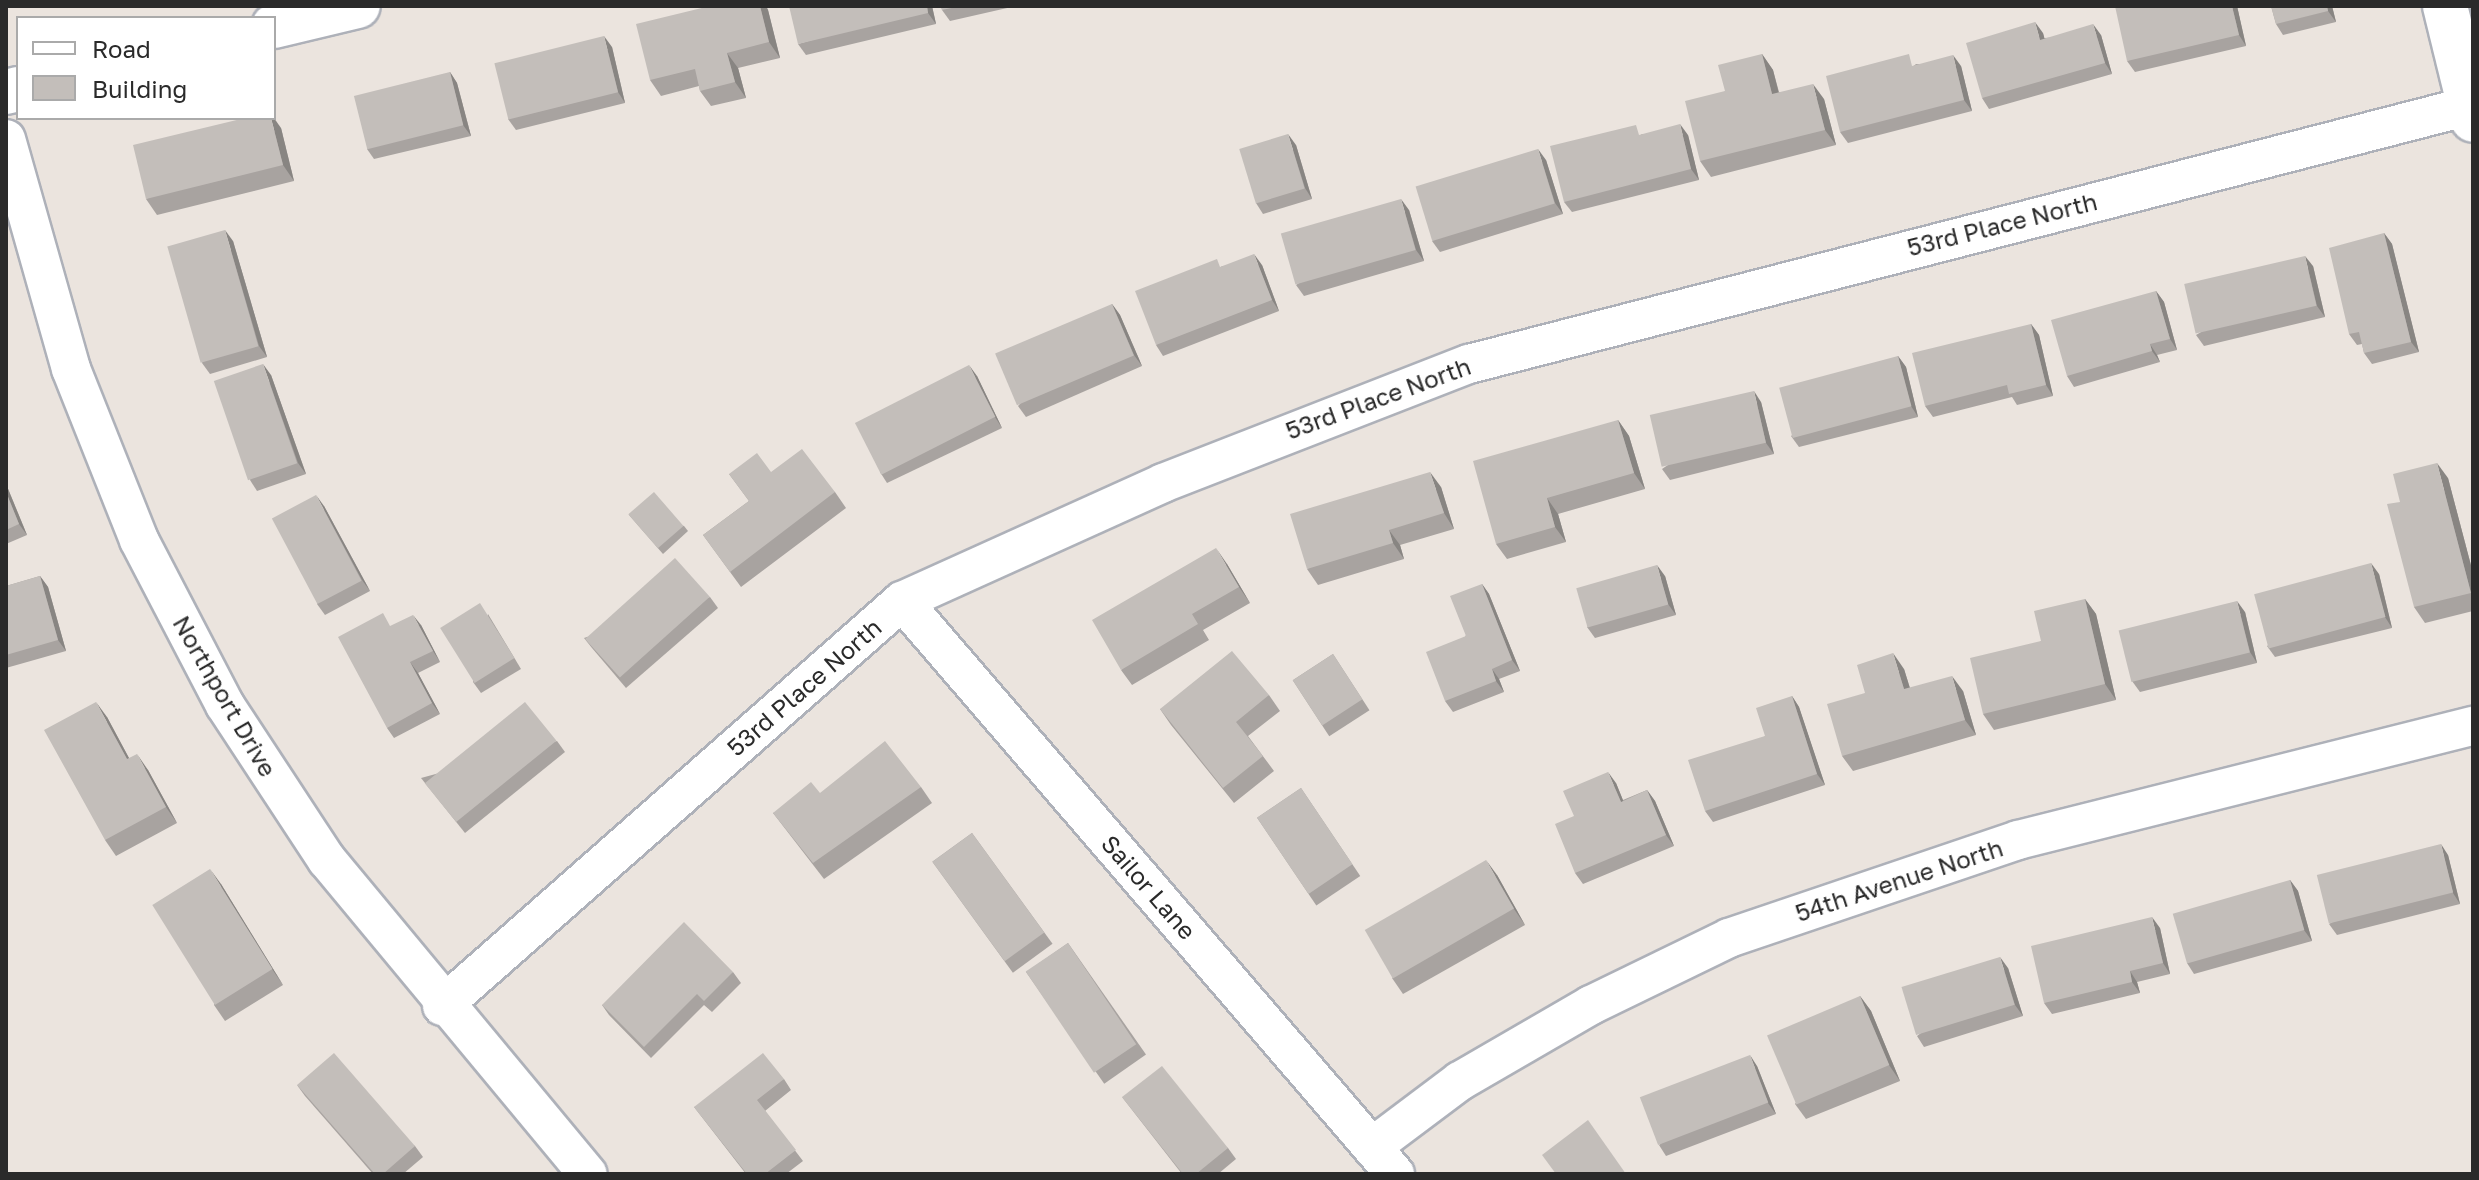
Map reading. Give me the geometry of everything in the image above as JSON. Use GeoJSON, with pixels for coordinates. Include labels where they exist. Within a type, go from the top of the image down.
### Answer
{"type":"FeatureCollection","features":[{"type":"Feature","properties":{"kind":"street"},"geometry":{"type":"LineString","coordinates":[[276,26],[358,6]]}},
{"type":"Feature","properties":{"kind":"street"},"geometry":{"type":"LineString","coordinates":[[2445,6],[2471,113]]}},
{"type":"Feature","properties":{"kind":"street","name":"53rd Place North"},"geometry":{"type":"LineString","coordinates":[[442,1006],[902,601],[1313,419],[1469,364],[2471,113]]}},
{"type":"Feature","properties":{"kind":"street","name":"Northport Drive"},"geometry":{"type":"LineString","coordinates":[[6,139],[71,369],[139,540],[233,718],[327,860],[442,1006],[588,1174]]}},
{"type":"Feature","properties":{"kind":"street","name":"Sailor Lane"},"geometry":{"type":"LineString","coordinates":[[902,601],[1383,1161]]}},
{"type":"Feature","properties":{"kind":"street","name":"54th Avenue North"},"geometry":{"type":"LineString","coordinates":[[1383,1161],[1473,1073],[1729,938],[2018,840],[2473,726]]}},
{"type":"Feature","properties":{"kind":"building"},"geometry":{"type":"Polygon","coordinates":[[[710,6],[760,6],[769,42],[727,53],[735,82],[700,91],[695,69],[650,80],[636,24],[710,6]]]}},
{"type":"Feature","properties":{"kind":"building"},"geometry":{"type":"Polygon","coordinates":[[[789,6],[927,6],[928,13],[798,44],[789,6]]]}},
{"type":"Feature","properties":{"kind":"building"},"geometry":{"type":"Polygon","coordinates":[[[2115,6],[2232,6],[2239,35],[2127,61],[2115,6]]]}},
{"type":"Feature","properties":{"kind":"building"},"geometry":{"type":"Polygon","coordinates":[[[2271,6],[2327,6],[2328,11],[2276,24],[2271,6]]]}},
{"type":"Feature","properties":{"kind":"building"},"geometry":{"type":"Polygon","coordinates":[[[2035,22],[2040,40],[2093,24],[2105,63],[1982,98],[1966,43],[2035,22]]]}},
{"type":"Feature","properties":{"kind":"building"},"geometry":{"type":"Polygon","coordinates":[[[604,36],[618,92],[508,120],[494,63],[604,36]]]}},
{"type":"Feature","properties":{"kind":"building"},"geometry":{"type":"Polygon","coordinates":[[[1762,54],[1772,94],[1813,84],[1825,130],[1700,161],[1685,101],[1725,91],[1718,65],[1762,54]]]}},
{"type":"Feature","properties":{"kind":"building"},"geometry":{"type":"Polygon","coordinates":[[[1909,54],[1912,66],[1953,55],[1964,100],[1840,132],[1826,76],[1909,54]]]}},
{"type":"Feature","properties":{"kind":"building"},"geometry":{"type":"Polygon","coordinates":[[[450,72],[463,125],[367,149],[354,96],[450,72]]]}},
{"type":"Feature","properties":{"kind":"building"},"geometry":{"type":"Polygon","coordinates":[[[237,120],[272,120],[283,165],[146,199],[133,145],[237,120]]]}},
{"type":"Feature","properties":{"kind":"building"},"geometry":{"type":"Polygon","coordinates":[[[1680,124],[1691,169],[1564,202],[1550,146],[1636,125],[1639,135],[1680,124]]]}},
{"type":"Feature","properties":{"kind":"building"},"geometry":{"type":"Polygon","coordinates":[[[1288,134],[1305,189],[1256,203],[1239,149],[1288,134]]]}},
{"type":"Feature","properties":{"kind":"building"},"geometry":{"type":"Polygon","coordinates":[[[1538,149],[1555,204],[1432,241],[1416,186],[1538,149]]]}},
{"type":"Feature","properties":{"kind":"building"},"geometry":{"type":"Polygon","coordinates":[[[1401,199],[1416,250],[1295,284],[1281,233],[1401,199]]]}},
{"type":"Feature","properties":{"kind":"building"},"geometry":{"type":"Polygon","coordinates":[[[225,230],[258,346],[201,363],[167,247],[225,230]]]}},
{"type":"Feature","properties":{"kind":"building"},"geometry":{"type":"Polygon","coordinates":[[[2384,233],[2411,342],[2364,353],[2359,332],[2349,334],[2329,248],[2384,233]]]}},
{"type":"Feature","properties":{"kind":"building"},"geometry":{"type":"Polygon","coordinates":[[[1254,254],[1272,300],[1156,345],[1135,291],[1217,259],[1220,267],[1254,254]]]}},
{"type":"Feature","properties":{"kind":"building"},"geometry":{"type":"Polygon","coordinates":[[[2305,256],[2316,306],[2196,334],[2184,284],[2305,256]]]}},
{"type":"Feature","properties":{"kind":"building"},"geometry":{"type":"Polygon","coordinates":[[[2156,291],[2170,339],[2150,344],[2152,351],[2067,376],[2051,320],[2156,291]]]}},
{"type":"Feature","properties":{"kind":"building"},"geometry":{"type":"Polygon","coordinates":[[[1112,304],[1134,356],[1017,405],[995,354],[1112,304]]]}},
{"type":"Feature","properties":{"kind":"building"},"geometry":{"type":"Polygon","coordinates":[[[2031,324],[2046,385],[2009,394],[2007,385],[1925,406],[1912,353],[2031,324]]]}},
{"type":"Feature","properties":{"kind":"building"},"geometry":{"type":"Polygon","coordinates":[[[1898,356],[1911,406],[1793,438],[1779,388],[1898,356]]]}},
{"type":"Feature","properties":{"kind":"building"},"geometry":{"type":"Polygon","coordinates":[[[263,364],[297,463],[248,480],[214,381],[263,364]]]}},
{"type":"Feature","properties":{"kind":"building"},"geometry":{"type":"Polygon","coordinates":[[[969,365],[995,417],[881,475],[855,423],[969,365]]]}},
{"type":"Feature","properties":{"kind":"building"},"geometry":{"type":"Polygon","coordinates":[[[1754,391],[1766,443],[1662,467],[1650,415],[1754,391]]]}},
{"type":"Feature","properties":{"kind":"building"},"geometry":{"type":"Polygon","coordinates":[[[1618,420],[1634,473],[1547,498],[1555,527],[1496,544],[1473,461],[1618,420]]]}},
{"type":"Feature","properties":{"kind":"building"},"geometry":{"type":"Polygon","coordinates":[[[802,449],[835,492],[730,572],[703,535],[749,501],[729,474],[757,453],[771,472],[802,449]]]}},
{"type":"Feature","properties":{"kind":"building"},"geometry":{"type":"Polygon","coordinates":[[[2437,463],[2471,593],[2414,607],[2387,504],[2400,502],[2393,474],[2437,463]]]}},
{"type":"Feature","properties":{"kind":"building"},"geometry":{"type":"Polygon","coordinates":[[[1430,472],[1444,513],[1389,530],[1393,543],[1307,569],[1290,514],[1430,472]]]}},
{"type":"Feature","properties":{"kind":"building"},"geometry":{"type":"Polygon","coordinates":[[[6,492],[19,524],[6,530],[6,492]]]}},
{"type":"Feature","properties":{"kind":"building"},"geometry":{"type":"Polygon","coordinates":[[[654,492],[684,526],[658,548],[628,514],[654,492]]]}},
{"type":"Feature","properties":{"kind":"building"},"geometry":{"type":"Polygon","coordinates":[[[316,495],[362,581],[317,604],[272,518],[316,495]]]}},
{"type":"Feature","properties":{"kind":"building"},"geometry":{"type":"Polygon","coordinates":[[[1216,548],[1239,587],[1192,614],[1198,624],[1121,670],[1092,620],[1216,548]]]}},
{"type":"Feature","properties":{"kind":"building"},"geometry":{"type":"Polygon","coordinates":[[[675,558],[710,597],[620,678],[585,639],[675,558]]]}},
{"type":"Feature","properties":{"kind":"building"},"geometry":{"type":"Polygon","coordinates":[[[2371,563],[2385,617],[2269,648],[2254,594],[2371,563]]]}},
{"type":"Feature","properties":{"kind":"building"},"geometry":{"type":"Polygon","coordinates":[[[1657,565],[1668,604],[1588,628],[1576,588],[1657,565]]]}},
{"type":"Feature","properties":{"kind":"building"},"geometry":{"type":"Polygon","coordinates":[[[40,576],[58,640],[6,655],[6,586],[40,576]]]}},
{"type":"Feature","properties":{"kind":"building"},"geometry":{"type":"Polygon","coordinates":[[[1482,584],[1512,660],[1492,669],[1496,681],[1445,701],[1426,652],[1466,636],[1450,596],[1482,584]]]}},
{"type":"Feature","properties":{"kind":"building"},"geometry":{"type":"Polygon","coordinates":[[[2085,599],[2105,684],[1983,714],[1970,658],[2041,641],[2034,611],[2085,599]]]}},
{"type":"Feature","properties":{"kind":"building"},"geometry":{"type":"Polygon","coordinates":[[[2237,601],[2250,652],[2131,682],[2119,631],[2237,601]]]}},
{"type":"Feature","properties":{"kind":"building"},"geometry":{"type":"Polygon","coordinates":[[[480,603],[514,658],[475,683],[440,628],[480,603]]]}},
{"type":"Feature","properties":{"kind":"building"},"geometry":{"type":"Polygon","coordinates":[[[383,613],[390,626],[413,615],[433,651],[410,662],[432,703],[387,728],[338,637],[383,613]]]}},
{"type":"Feature","properties":{"kind":"building"},"geometry":{"type":"Polygon","coordinates":[[[1232,651],[1269,695],[1236,722],[1263,756],[1223,788],[1160,709],[1232,651]]]}},
{"type":"Feature","properties":{"kind":"building"},"geometry":{"type":"Polygon","coordinates":[[[1893,653],[1904,689],[1952,676],[1965,720],[1842,756],[1827,704],[1865,693],[1857,665],[1893,653]]]}},
{"type":"Feature","properties":{"kind":"building"},"geometry":{"type":"Polygon","coordinates":[[[1333,654],[1362,699],[1322,725],[1293,680],[1333,654]]]}},
{"type":"Feature","properties":{"kind":"building"},"geometry":{"type":"Polygon","coordinates":[[[1792,696],[1817,774],[1705,811],[1688,760],[1765,736],[1756,708],[1792,696]]]}},
{"type":"Feature","properties":{"kind":"building"},"geometry":{"type":"Polygon","coordinates":[[[96,702],[127,759],[137,754],[166,807],[105,840],[44,730],[96,702]]]}},
{"type":"Feature","properties":{"kind":"building"},"geometry":{"type":"Polygon","coordinates":[[[525,702],[556,741],[456,822],[425,783],[525,702]]]}},
{"type":"Feature","properties":{"kind":"building"},"geometry":{"type":"Polygon","coordinates":[[[885,741],[921,787],[813,863],[773,813],[811,782],[820,793],[885,741]]]}},
{"type":"Feature","properties":{"kind":"building"},"geometry":{"type":"Polygon","coordinates":[[[1608,772],[1621,802],[1647,790],[1666,835],[1575,873],[1555,824],[1574,816],[1563,791],[1608,772]]]}},
{"type":"Feature","properties":{"kind":"building"},"geometry":{"type":"Polygon","coordinates":[[[1301,788],[1352,864],[1309,894],[1257,818],[1301,788]]]}},
{"type":"Feature","properties":{"kind":"building"},"geometry":{"type":"Polygon","coordinates":[[[972,833],[1044,933],[1005,961],[932,862],[972,833]]]}},
{"type":"Feature","properties":{"kind":"building"},"geometry":{"type":"Polygon","coordinates":[[[2441,844],[2453,893],[2329,923],[2317,875],[2441,844]]]}},
{"type":"Feature","properties":{"kind":"building"},"geometry":{"type":"Polygon","coordinates":[[[1486,860],[1514,908],[1393,978],[1365,930],[1486,860]]]}},
{"type":"Feature","properties":{"kind":"building"},"geometry":{"type":"Polygon","coordinates":[[[210,869],[273,969],[215,1005],[152,905],[210,869]]]}},
{"type":"Feature","properties":{"kind":"building"},"geometry":{"type":"Polygon","coordinates":[[[2290,880],[2304,930],[2187,964],[2173,914],[2290,880]]]}},
{"type":"Feature","properties":{"kind":"building"},"geometry":{"type":"Polygon","coordinates":[[[2152,917],[2163,963],[2130,971],[2132,982],[2044,1003],[2031,946],[2152,917]]]}},
{"type":"Feature","properties":{"kind":"building"},"geometry":{"type":"Polygon","coordinates":[[[684,922],[733,972],[704,1001],[697,994],[644,1047],[602,1005],[684,922]]]}},
{"type":"Feature","properties":{"kind":"building"},"geometry":{"type":"Polygon","coordinates":[[[1068,943],[1136,1044],[1094,1073],[1026,972],[1068,943]]]}},
{"type":"Feature","properties":{"kind":"building"},"geometry":{"type":"Polygon","coordinates":[[[2000,957],[2015,1005],[1916,1035],[1902,987],[2000,957]]]}},
{"type":"Feature","properties":{"kind":"building"},"geometry":{"type":"Polygon","coordinates":[[[1860,996],[1889,1065],[1796,1105],[1767,1035],[1860,996]]]}},
{"type":"Feature","properties":{"kind":"building"},"geometry":{"type":"Polygon","coordinates":[[[334,1053],[415,1146],[383,1174],[375,1174],[297,1085],[334,1053]]]}},
{"type":"Feature","properties":{"kind":"building"},"geometry":{"type":"Polygon","coordinates":[[[763,1053],[784,1079],[757,1100],[796,1150],[765,1174],[747,1174],[694,1107],[763,1053]]]}},
{"type":"Feature","properties":{"kind":"building"},"geometry":{"type":"Polygon","coordinates":[[[1750,1055],[1768,1103],[1658,1145],[1640,1097],[1750,1055]]]}},
{"type":"Feature","properties":{"kind":"building"},"geometry":{"type":"Polygon","coordinates":[[[1162,1066],[1228,1148],[1196,1174],[1183,1174],[1122,1097],[1162,1066]]]}},
{"type":"Feature","properties":{"kind":"building"},"geometry":{"type":"Polygon","coordinates":[[[1588,1120],[1626,1174],[1556,1174],[1542,1155],[1588,1120]]]}}]}
